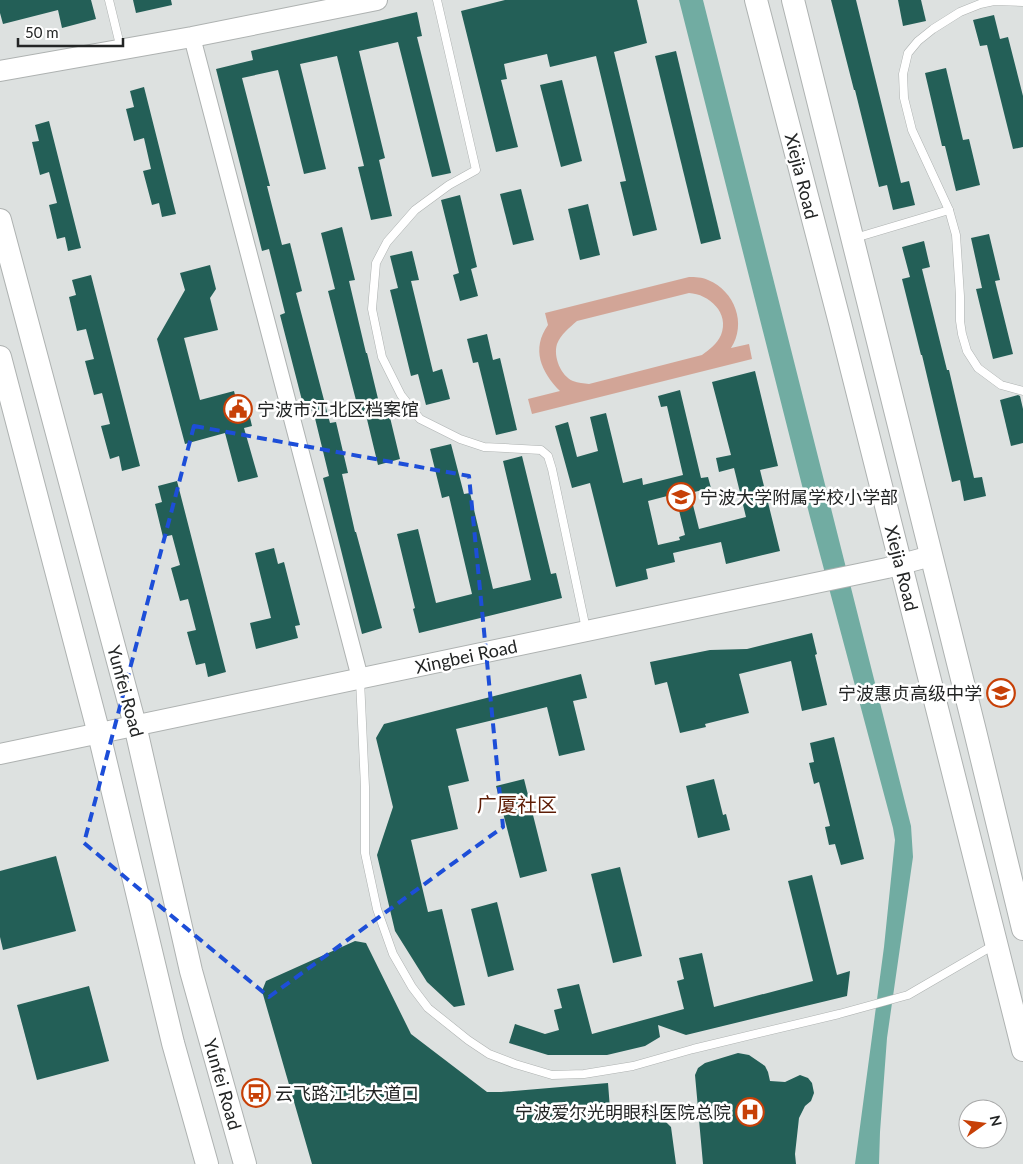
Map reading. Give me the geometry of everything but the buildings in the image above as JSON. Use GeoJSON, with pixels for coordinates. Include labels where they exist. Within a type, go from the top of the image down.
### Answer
{"type":"FeatureCollection","features":[{"type":"Feature","properties":{"kind":"main road","name":"Xiejia Road"},"geometry":{"type":"LineString","coordinates":[[756,0],[894,566],[1023,1050]]}},
{"type":"Feature","properties":{"kind":"main road","name":"Xiejia Road"},"geometry":{"type":"LineString","coordinates":[[793,0],[1023,928]]}},
{"type":"Feature","properties":{"kind":"main road","name":"Yunfei Road"},"geometry":{"type":"LineString","coordinates":[[0,220],[135,726],[191,971],[245,1164]]}},
{"type":"Feature","properties":{"kind":"main road","name":"Yunfei Road"},"geometry":{"type":"LineString","coordinates":[[0,357],[99,734],[173,1042],[206,1164]]}},
{"type":"Feature","properties":{"kind":"street"},"geometry":{"type":"LineString","coordinates":[[0,71],[192,36],[328,5],[378,0]]}},
{"type":"Feature","properties":{"kind":"street"},"geometry":{"type":"LineString","coordinates":[[192,36],[360,678]]}},
{"type":"Feature","properties":{"kind":"street","name":"Xingbei Road"},"geometry":{"type":"LineString","coordinates":[[0,754],[894,566],[931,556]]}},
{"type":"Feature","properties":{"kind":"lane"},"geometry":{"type":"LineString","coordinates":[[109,0],[121,49]]}},
{"type":"Feature","properties":{"kind":"lane"},"geometry":{"type":"LineString","coordinates":[[437,0],[476,170],[449,185],[415,210],[387,242],[376,263],[372,309],[382,357],[401,395],[420,419],[460,439],[484,447],[541,450],[548,456],[586,631]]}},
{"type":"Feature","properties":{"kind":"lane"},"geometry":{"type":"LineString","coordinates":[[1023,2],[994,1],[960,12],[918,41],[908,53],[903,74],[904,98],[912,130],[949,210],[956,235],[960,321],[967,351],[978,368],[1000,385],[1023,391]]}},
{"type":"Feature","properties":{"kind":"lane"},"geometry":{"type":"LineString","coordinates":[[852,238],[949,210]]}},
{"type":"Feature","properties":{"kind":"lane"},"geometry":{"type":"LineString","coordinates":[[360,678],[365,787],[365,853],[377,909],[393,954],[412,987],[428,1008],[489,1054],[515,1064],[552,1074],[584,1074],[633,1066],[758,1032],[838,1014],[908,995],[996,943]]}},
{"type":"Feature","properties":{"kind":"highlighted area"},"geometry":{"type":"Polygon","coordinates":[[[194,426],[469,476],[503,827],[269,997],[84,843],[194,426]]]}},
{"type":"Feature","properties":{"kind":"shaded area"},"geometry":{"type":"Polygon","coordinates":[[[679,0],[703,0],[911,826],[913,857],[887,1038],[879,1164],[855,1164],[884,947],[895,840],[893,828],[810,517],[679,0]]]}},
{"type":"Feature","properties":{"kind":"shaded area"},"geometry":{"type":"Polygon","coordinates":[[[689,277],[703,278],[717,285],[731,300],[736,309],[738,329],[736,339],[731,348],[749,344],[752,359],[532,414],[528,399],[560,391],[553,384],[540,360],[540,343],[548,325],[545,313],[689,277]],[[689,293],[577,321],[563,334],[557,344],[556,355],[559,366],[569,379],[589,384],[702,355],[713,346],[721,335],[723,319],[716,306],[704,297],[689,293]]]}},
{"type":"Feature","properties":{"kind":"place","name":"宁波市江北区档案馆"},"geometry":{"type":"Point","coordinates":[238,409]}},
{"type":"Feature","properties":{"kind":"place","name":"宁波大学附属学校小学部"},"geometry":{"type":"Point","coordinates":[681,497]}},
{"type":"Feature","properties":{"kind":"place","name":"宁波惠贞高级中学"},"geometry":{"type":"Point","coordinates":[1001,693]}},
{"type":"Feature","properties":{"kind":"place","name":"云飞路江北大道口"},"geometry":{"type":"Point","coordinates":[256,1093]}},
{"type":"Feature","properties":{"kind":"place","name":"宁波爱尔光明眼科医院总院"},"geometry":{"type":"Point","coordinates":[750,1112]}},
{"type":"Feature","properties":{"kind":"district","name":"广厦社区"},"geometry":{"type":"Point","coordinates":[517,804]}}]}
